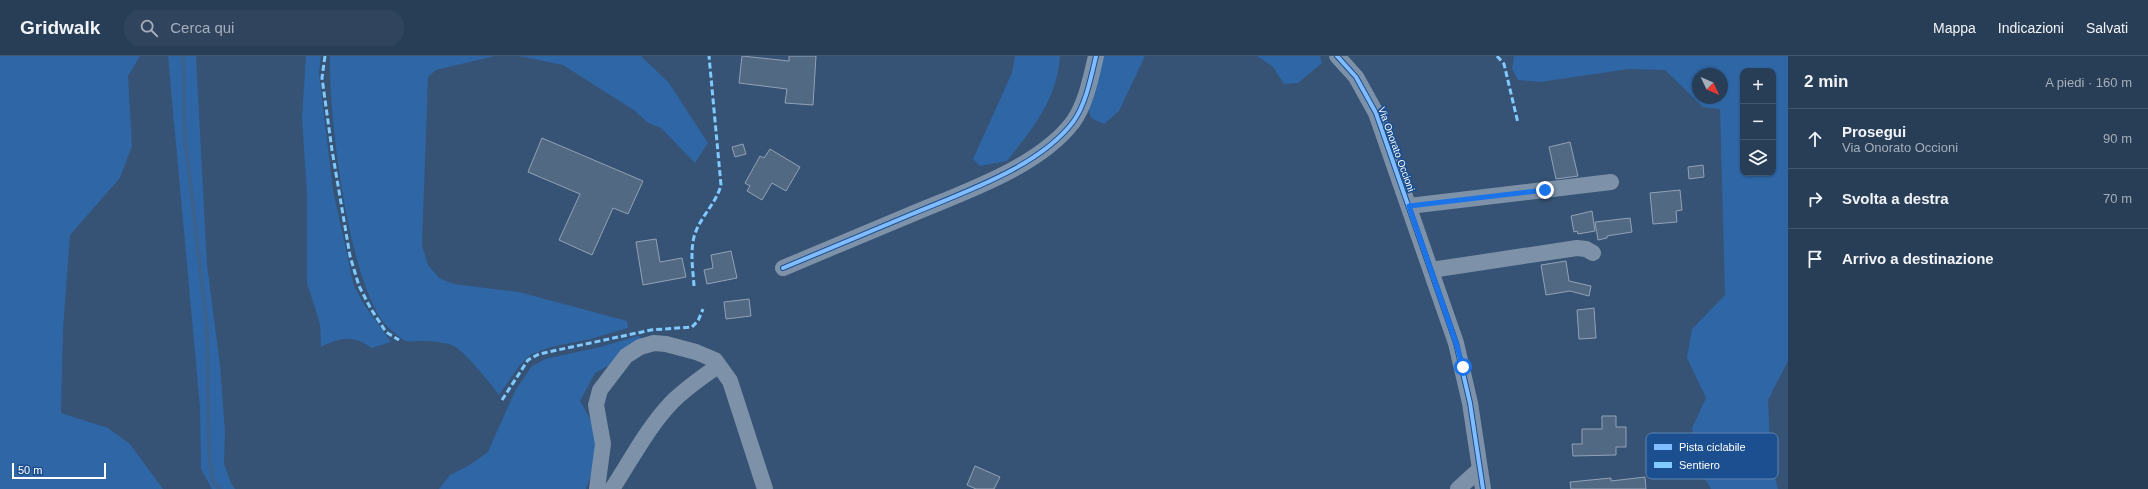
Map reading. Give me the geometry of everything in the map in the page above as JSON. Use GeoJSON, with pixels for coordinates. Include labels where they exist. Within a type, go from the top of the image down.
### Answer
{"type":"FeatureCollection","features":[{"type":"Feature","properties":{"kind":"street"},"geometry":{"type":"LineString","coordinates":[[783,268],[942,202],[1029,162],[1049,148],[1074,120],[1083,102],[1096,56]]}},
{"type":"Feature","properties":{"kind":"street","name":"Via Onorato Occioni"},"geometry":{"type":"LineString","coordinates":[[1337,56],[1356,78],[1376,113],[1460,355],[1483,489]]}},
{"type":"Feature","properties":{"kind":"street"},"geometry":{"type":"LineString","coordinates":[[1409,206],[1611,182]]}},
{"type":"Feature","properties":{"kind":"street"},"geometry":{"type":"LineString","coordinates":[[1431,270],[1578,248],[1586,249],[1593,253]]}},
{"type":"Feature","properties":{"kind":"street"},"geometry":{"type":"LineString","coordinates":[[597,489],[603,444],[596,405],[600,390],[626,356],[640,347],[654,343],[666,344],[696,352],[715,360],[730,381],[765,489]]}},
{"type":"Feature","properties":{"kind":"street"},"geometry":{"type":"LineString","coordinates":[[612,489],[652,428],[672,402],[694,382],[718,366]]}},
{"type":"Feature","properties":{"kind":"street"},"geometry":{"type":"LineString","coordinates":[[1458,489],[1480,470]]}},
{"type":"Feature","properties":{"kind":"shaded area"},"geometry":{"type":"Polygon","coordinates":[[[0,56],[140,56],[128,76],[132,146],[120,178],[70,235],[63,330],[61,413],[108,428],[130,444],[163,489],[0,489],[0,56]]]}},
{"type":"Feature","properties":{"kind":"shaded area"},"geometry":{"type":"Polygon","coordinates":[[[168,56],[196,56],[207,265],[220,365],[225,432],[224,464],[231,483],[235,489],[212,489],[201,469],[200,407],[168,56]]]}},
{"type":"Feature","properties":{"kind":"shaded area"},"geometry":{"type":"Polygon","coordinates":[[[306,56],[321,56],[319,74],[333,190],[354,286],[365,306],[391,342],[372,348],[353,339],[341,339],[321,347],[320,324],[307,283],[307,195],[302,117],[306,56]]]}},
{"type":"Feature","properties":{"kind":"shaded area"},"geometry":{"type":"Polygon","coordinates":[[[330,56],[495,56],[436,70],[428,77],[422,245],[428,265],[439,278],[454,284],[519,292],[627,321],[628,328],[590,339],[551,347],[530,355],[519,366],[499,395],[459,349],[454,346],[433,342],[406,341],[391,330],[376,311],[363,281],[353,243],[337,158],[330,82],[330,56]]]}},
{"type":"Feature","properties":{"kind":"shaded area"},"geometry":{"type":"Polygon","coordinates":[[[519,56],[641,56],[669,83],[708,143],[695,163],[661,128],[648,123],[635,111],[563,65],[519,56]]]}},
{"type":"Feature","properties":{"kind":"shaded area"},"geometry":{"type":"Polygon","coordinates":[[[1015,56],[1060,56],[1054,86],[1042,113],[1026,137],[1007,161],[980,166],[973,159],[1012,73],[1015,56]]]}},
{"type":"Feature","properties":{"kind":"shaded area"},"geometry":{"type":"Polygon","coordinates":[[[1101,56],[1145,56],[1119,111],[1104,124],[1091,118],[1087,105],[1101,56]]]}},
{"type":"Feature","properties":{"kind":"shaded area"},"geometry":{"type":"Polygon","coordinates":[[[1257,56],[1320,56],[1322,63],[1298,83],[1284,84],[1273,67],[1257,56]]]}},
{"type":"Feature","properties":{"kind":"shaded area"},"geometry":{"type":"Polygon","coordinates":[[[1514,56],[1788,56],[1788,361],[1768,400],[1770,433],[1693,433],[1692,428],[1706,398],[1687,358],[1692,329],[1725,295],[1720,109],[1703,107],[1700,104],[1728,104],[1728,68],[1692,68],[1692,96],[1665,70],[1629,69],[1540,82],[1518,80],[1512,69],[1514,56]]]}},
{"type":"Feature","properties":{"kind":"shaded area"},"geometry":{"type":"Polygon","coordinates":[[[638,336],[645,340],[617,361],[595,373],[580,401],[600,436],[595,465],[586,489],[439,489],[450,475],[468,466],[488,452],[515,391],[531,367],[545,359],[600,347],[638,336]]]}},
{"type":"Feature","properties":{"kind":"shaded area"},"geometry":{"type":"Polygon","coordinates":[[[1705,479],[1775,479],[1778,489],[1711,489],[1705,479]]]}},
{"type":"Feature","properties":{"kind":"building"},"geometry":{"type":"Polygon","coordinates":[[[742,56],[789,61],[789,56],[816,56],[813,105],[785,103],[787,89],[739,83],[742,56]]]}},
{"type":"Feature","properties":{"kind":"building"},"geometry":{"type":"Polygon","coordinates":[[[542,138],[643,181],[628,214],[613,208],[592,255],[559,240],[580,194],[528,172],[542,138]]]}},
{"type":"Feature","properties":{"kind":"building"},"geometry":{"type":"Polygon","coordinates":[[[1570,142],[1578,176],[1556,179],[1549,147],[1570,142]]]}},
{"type":"Feature","properties":{"kind":"building"},"geometry":{"type":"Polygon","coordinates":[[[743,144],[746,154],[735,157],[732,147],[743,144]]]}},
{"type":"Feature","properties":{"kind":"building"},"geometry":{"type":"Polygon","coordinates":[[[770,149],[800,167],[786,191],[772,183],[762,200],[747,191],[750,186],[745,183],[760,156],[764,158],[770,149]]]}},
{"type":"Feature","properties":{"kind":"building"},"geometry":{"type":"Polygon","coordinates":[[[1703,165],[1704,177],[1689,179],[1688,167],[1703,165]]]}},
{"type":"Feature","properties":{"kind":"building"},"geometry":{"type":"Polygon","coordinates":[[[1680,190],[1682,210],[1676,211],[1677,222],[1653,224],[1650,193],[1680,190]]]}},
{"type":"Feature","properties":{"kind":"building"},"geometry":{"type":"Polygon","coordinates":[[[1592,211],[1595,231],[1578,234],[1577,231],[1574,232],[1571,216],[1592,211]]]}},
{"type":"Feature","properties":{"kind":"building"},"geometry":{"type":"Polygon","coordinates":[[[1630,218],[1632,232],[1607,236],[1607,238],[1598,240],[1595,222],[1630,218]]]}},
{"type":"Feature","properties":{"kind":"building"},"geometry":{"type":"Polygon","coordinates":[[[656,239],[660,262],[682,258],[686,277],[643,285],[636,242],[656,239]]]}},
{"type":"Feature","properties":{"kind":"building"},"geometry":{"type":"Polygon","coordinates":[[[731,251],[737,278],[707,284],[704,270],[713,268],[711,255],[731,251]]]}},
{"type":"Feature","properties":{"kind":"building"},"geometry":{"type":"Polygon","coordinates":[[[1566,261],[1569,281],[1591,286],[1589,296],[1570,291],[1546,295],[1541,265],[1566,261]]]}},
{"type":"Feature","properties":{"kind":"building"},"geometry":{"type":"Polygon","coordinates":[[[749,299],[751,316],[726,319],[724,302],[749,299]]]}},
{"type":"Feature","properties":{"kind":"building"},"geometry":{"type":"Polygon","coordinates":[[[1594,308],[1596,338],[1579,339],[1577,310],[1594,308]]]}},
{"type":"Feature","properties":{"kind":"building"},"geometry":{"type":"Polygon","coordinates":[[[1602,416],[1616,416],[1616,427],[1626,427],[1626,447],[1616,447],[1616,455],[1573,456],[1572,444],[1582,444],[1582,429],[1602,429],[1602,416]]]}},
{"type":"Feature","properties":{"kind":"building"},"geometry":{"type":"Polygon","coordinates":[[[975,466],[1000,477],[994,489],[976,489],[967,485],[975,466]]]}},
{"type":"Feature","properties":{"kind":"building"},"geometry":{"type":"Polygon","coordinates":[[[1645,477],[1646,489],[1571,489],[1570,482],[1611,478],[1611,481],[1645,477]]]}},
{"type":"Feature","properties":{"kind":"waterway"},"geometry":{"type":"LineString","coordinates":[[183,56],[185,137],[207,327],[209,451],[213,482],[220,489]]}},
{"type":"Feature","properties":{"kind":"marked path"},"geometry":{"type":"LineString","coordinates":[[325,56],[322,78],[332,150],[350,256],[359,286],[371,309],[386,332],[399,340]]}},
{"type":"Feature","properties":{"kind":"marked path"},"geometry":{"type":"LineString","coordinates":[[694,286],[692,255],[694,237],[696,230],[719,192],[721,185],[709,56]]}},
{"type":"Feature","properties":{"kind":"marked path"},"geometry":{"type":"LineString","coordinates":[[1497,56],[1504,64],[1518,123]]}},
{"type":"Feature","properties":{"kind":"marked path"},"geometry":{"type":"LineString","coordinates":[[502,400],[528,360],[539,354],[651,330],[692,327],[698,321],[703,309]]}},
{"type":"Feature","properties":{"kind":"cycle path"},"geometry":{"type":"LineString","coordinates":[[783,268],[977,187],[1021,165],[1041,152],[1058,138],[1078,115],[1088,90],[1096,56]]}},
{"type":"Feature","properties":{"kind":"cycle path"},"geometry":{"type":"LineString","coordinates":[[1337,56],[1356,77],[1376,113],[1456,343],[1470,403],[1483,489]]}},
{"type":"Feature","properties":{"kind":"route"},"geometry":{"type":"LineString","coordinates":[[1463,367],[1409,206],[1545,190]]}}]}
